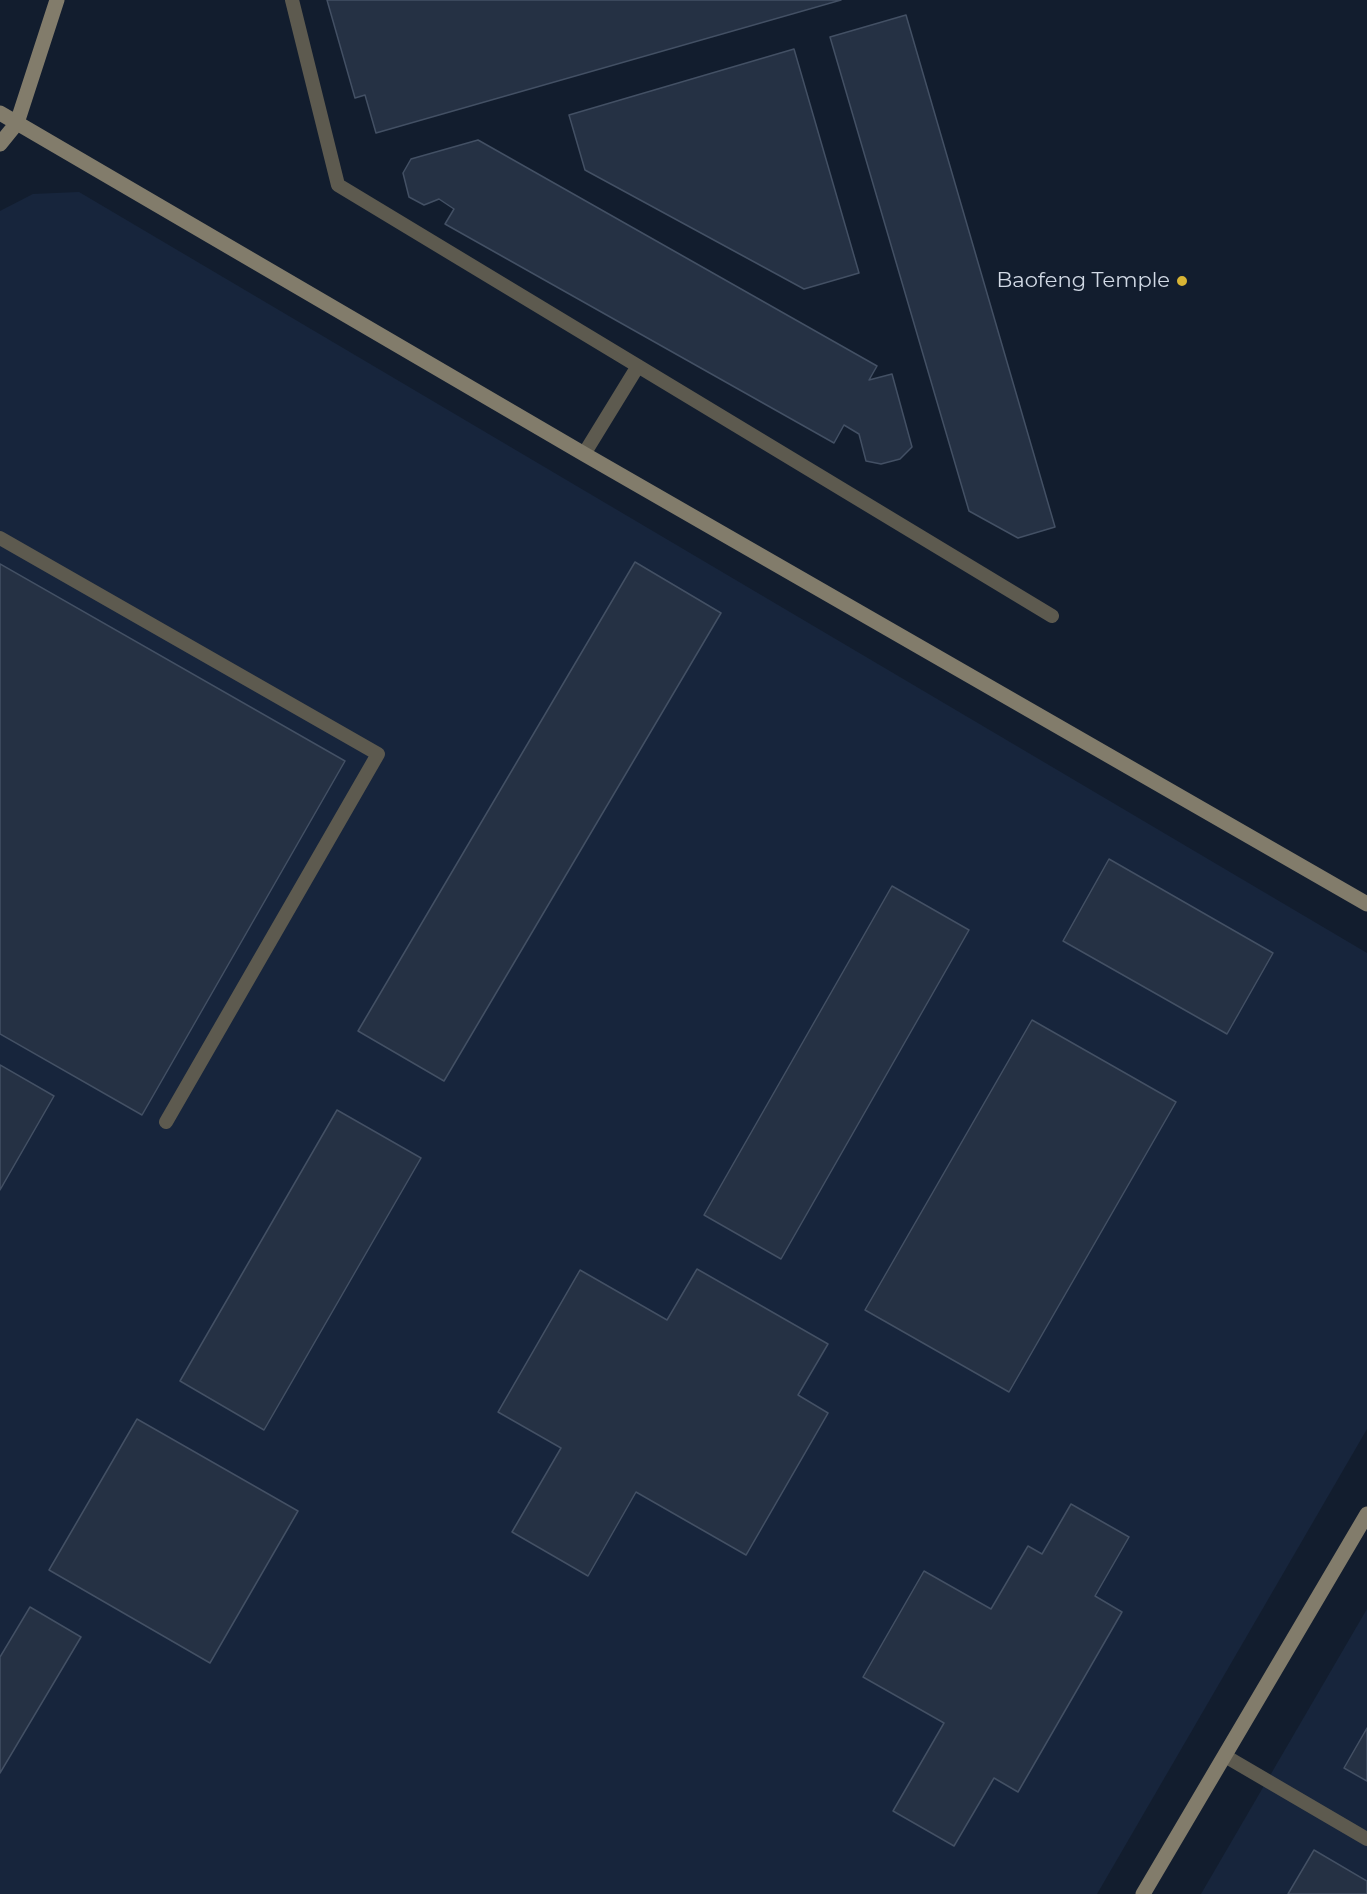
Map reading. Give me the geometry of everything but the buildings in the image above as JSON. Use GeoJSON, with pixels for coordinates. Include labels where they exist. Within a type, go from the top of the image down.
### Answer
{"type":"FeatureCollection","features":[{"type":"Feature","properties":{"kind":"street"},"geometry":{"type":"LineString","coordinates":[[0,144],[16,123],[57,0]]}},
{"type":"Feature","properties":{"kind":"street"},"geometry":{"type":"LineString","coordinates":[[0,113],[584,454],[1367,904]]}},
{"type":"Feature","properties":{"kind":"street"},"geometry":{"type":"LineString","coordinates":[[1143,1894],[1367,1514]]}},
{"type":"Feature","properties":{"kind":"lane"},"geometry":{"type":"LineString","coordinates":[[292,0],[338,185],[1052,616]]}},
{"type":"Feature","properties":{"kind":"lane"},"geometry":{"type":"LineString","coordinates":[[584,454],[638,366]]}},
{"type":"Feature","properties":{"kind":"lane"},"geometry":{"type":"LineString","coordinates":[[0,538],[378,754],[166,1122]]}},
{"type":"Feature","properties":{"kind":"lane"},"geometry":{"type":"LineString","coordinates":[[1224,1756],[1367,1839]]}},
{"type":"Feature","properties":{"kind":"shaded area"},"geometry":{"type":"Polygon","coordinates":[[[79,192],[1367,953],[1367,1429],[1097,1894],[0,1894],[0,211],[33,194],[79,192]]]}},
{"type":"Feature","properties":{"kind":"shaded area"},"geometry":{"type":"Polygon","coordinates":[[[1367,1609],[1367,1894],[1201,1894],[1367,1609]]]}},
{"type":"Feature","properties":{"kind":"place","name":"Baofeng Temple"},"geometry":{"type":"Point","coordinates":[1182,281]}}]}
